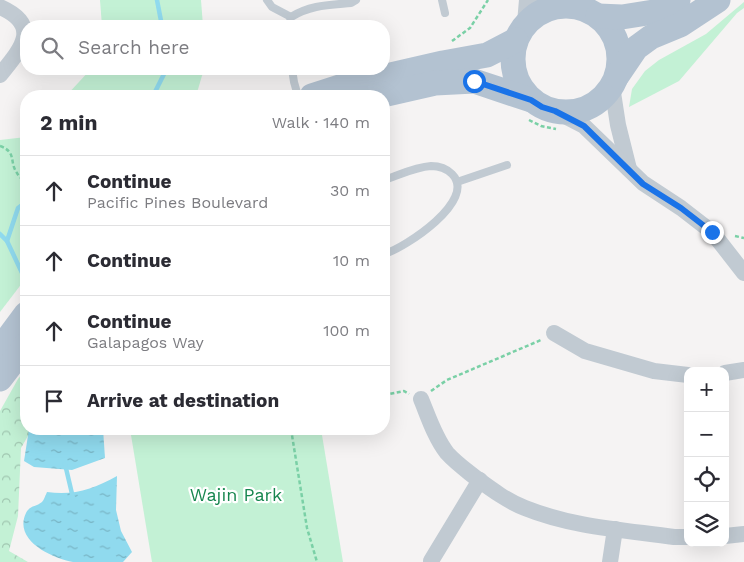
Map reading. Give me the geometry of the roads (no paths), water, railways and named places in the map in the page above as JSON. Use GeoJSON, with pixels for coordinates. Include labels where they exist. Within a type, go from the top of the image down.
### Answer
{"type":"FeatureCollection","features":[{"type":"Feature","properties":{"kind":"main road"},"geometry":{"type":"LineString","coordinates":[[331,90],[444,63],[487,56],[524,21],[552,8],[567,6],[585,8],[622,17],[654,12],[678,0]]}},
{"type":"Feature","properties":{"kind":"main road"},"geometry":{"type":"LineString","coordinates":[[390,93],[435,83],[474,81],[531,100],[542,107],[555,111],[568,112],[588,108],[604,96],[636,48],[650,37],[680,25],[718,0]]}},
{"type":"Feature","properties":{"kind":"main road"},"geometry":{"type":"LineString","coordinates":[[585,8],[609,28],[617,44],[619,60],[614,81]]}},
{"type":"Feature","properties":{"kind":"main road"},"geometry":{"type":"LineString","coordinates":[[524,21],[512,56],[514,72],[520,87],[531,100]]}},
{"type":"Feature","properties":{"kind":"main road"},"geometry":{"type":"LineString","coordinates":[[0,349],[20,322]]}},
{"type":"Feature","properties":{"kind":"main road"},"geometry":{"type":"LineString","coordinates":[[0,379],[20,353]]}},
{"type":"Feature","properties":{"kind":"street"},"geometry":{"type":"LineString","coordinates":[[0,7],[9,11],[20,22]]}},
{"type":"Feature","properties":{"kind":"street"},"geometry":{"type":"LineString","coordinates":[[0,75],[20,49]]}},
{"type":"Feature","properties":{"kind":"street"},"geometry":{"type":"LineString","coordinates":[[614,81],[618,125],[629,169]]}},
{"type":"Feature","properties":{"kind":"street"},"geometry":{"type":"LineString","coordinates":[[555,111],[584,126],[643,184],[681,208],[712,232],[741,262]]}},
{"type":"Feature","properties":{"kind":"street"},"geometry":{"type":"LineString","coordinates":[[554,333],[585,351],[654,371],[684,375]]}},
{"type":"Feature","properties":{"kind":"street"},"geometry":{"type":"LineString","coordinates":[[729,372],[744,370]]}},
{"type":"Feature","properties":{"kind":"street"},"geometry":{"type":"LineString","coordinates":[[421,399],[446,452],[501,495],[532,511],[581,524],[684,537]]}},
{"type":"Feature","properties":{"kind":"street"},"geometry":{"type":"LineString","coordinates":[[431,561],[480,480]]}},
{"type":"Feature","properties":{"kind":"street"},"geometry":{"type":"LineString","coordinates":[[610,562],[616,529]]}},
{"type":"Feature","properties":{"kind":"street"},"geometry":{"type":"LineString","coordinates":[[729,536],[744,534]]}},
{"type":"Feature","properties":{"kind":"lane"},"geometry":{"type":"LineString","coordinates":[[267,0],[272,7],[291,17]]}},
{"type":"Feature","properties":{"kind":"lane"},"geometry":{"type":"LineString","coordinates":[[290,20],[291,17],[303,10],[318,6],[351,3],[356,0]]}},
{"type":"Feature","properties":{"kind":"lane"},"geometry":{"type":"LineString","coordinates":[[442,0],[446,12]]}},
{"type":"Feature","properties":{"kind":"lane"},"geometry":{"type":"LineString","coordinates":[[293,75],[296,90]]}},
{"type":"Feature","properties":{"kind":"lane"},"geometry":{"type":"LineString","coordinates":[[390,178],[423,167],[436,166],[450,172],[457,182],[458,190],[457,195],[444,212],[417,237],[402,247],[390,252]]}},
{"type":"Feature","properties":{"kind":"lane"},"geometry":{"type":"LineString","coordinates":[[457,182],[507,166]]}},
{"type":"Feature","properties":{"kind":"water"},"geometry":{"type":"Polygon","coordinates":[[[28,435],[103,435],[105,458],[72,470],[34,467],[24,461],[28,435]]]}},
{"type":"Feature","properties":{"kind":"water"},"geometry":{"type":"Polygon","coordinates":[[[117,476],[116,510],[121,531],[132,552],[123,562],[73,562],[64,560],[45,552],[29,539],[23,523],[26,513],[29,509],[42,502],[47,492],[75,492],[100,485],[117,476]]]}},
{"type":"Feature","properties":{"kind":"waterway"},"geometry":{"type":"LineString","coordinates":[[157,0],[161,20]]}},
{"type":"Feature","properties":{"kind":"waterway"},"geometry":{"type":"LineString","coordinates":[[156,90],[164,75]]}},
{"type":"Feature","properties":{"kind":"waterway"},"geometry":{"type":"LineString","coordinates":[[7,241],[20,206]]}},
{"type":"Feature","properties":{"kind":"waterway"},"geometry":{"type":"LineString","coordinates":[[0,234],[7,241],[20,269]]}},
{"type":"Feature","properties":{"kind":"waterway"},"geometry":{"type":"LineString","coordinates":[[65,464],[73,498]]}},
{"type":"Feature","properties":{"kind":"park label","name":"Wajin Park"},"geometry":{"type":"Point","coordinates":[236,495]}}]}
